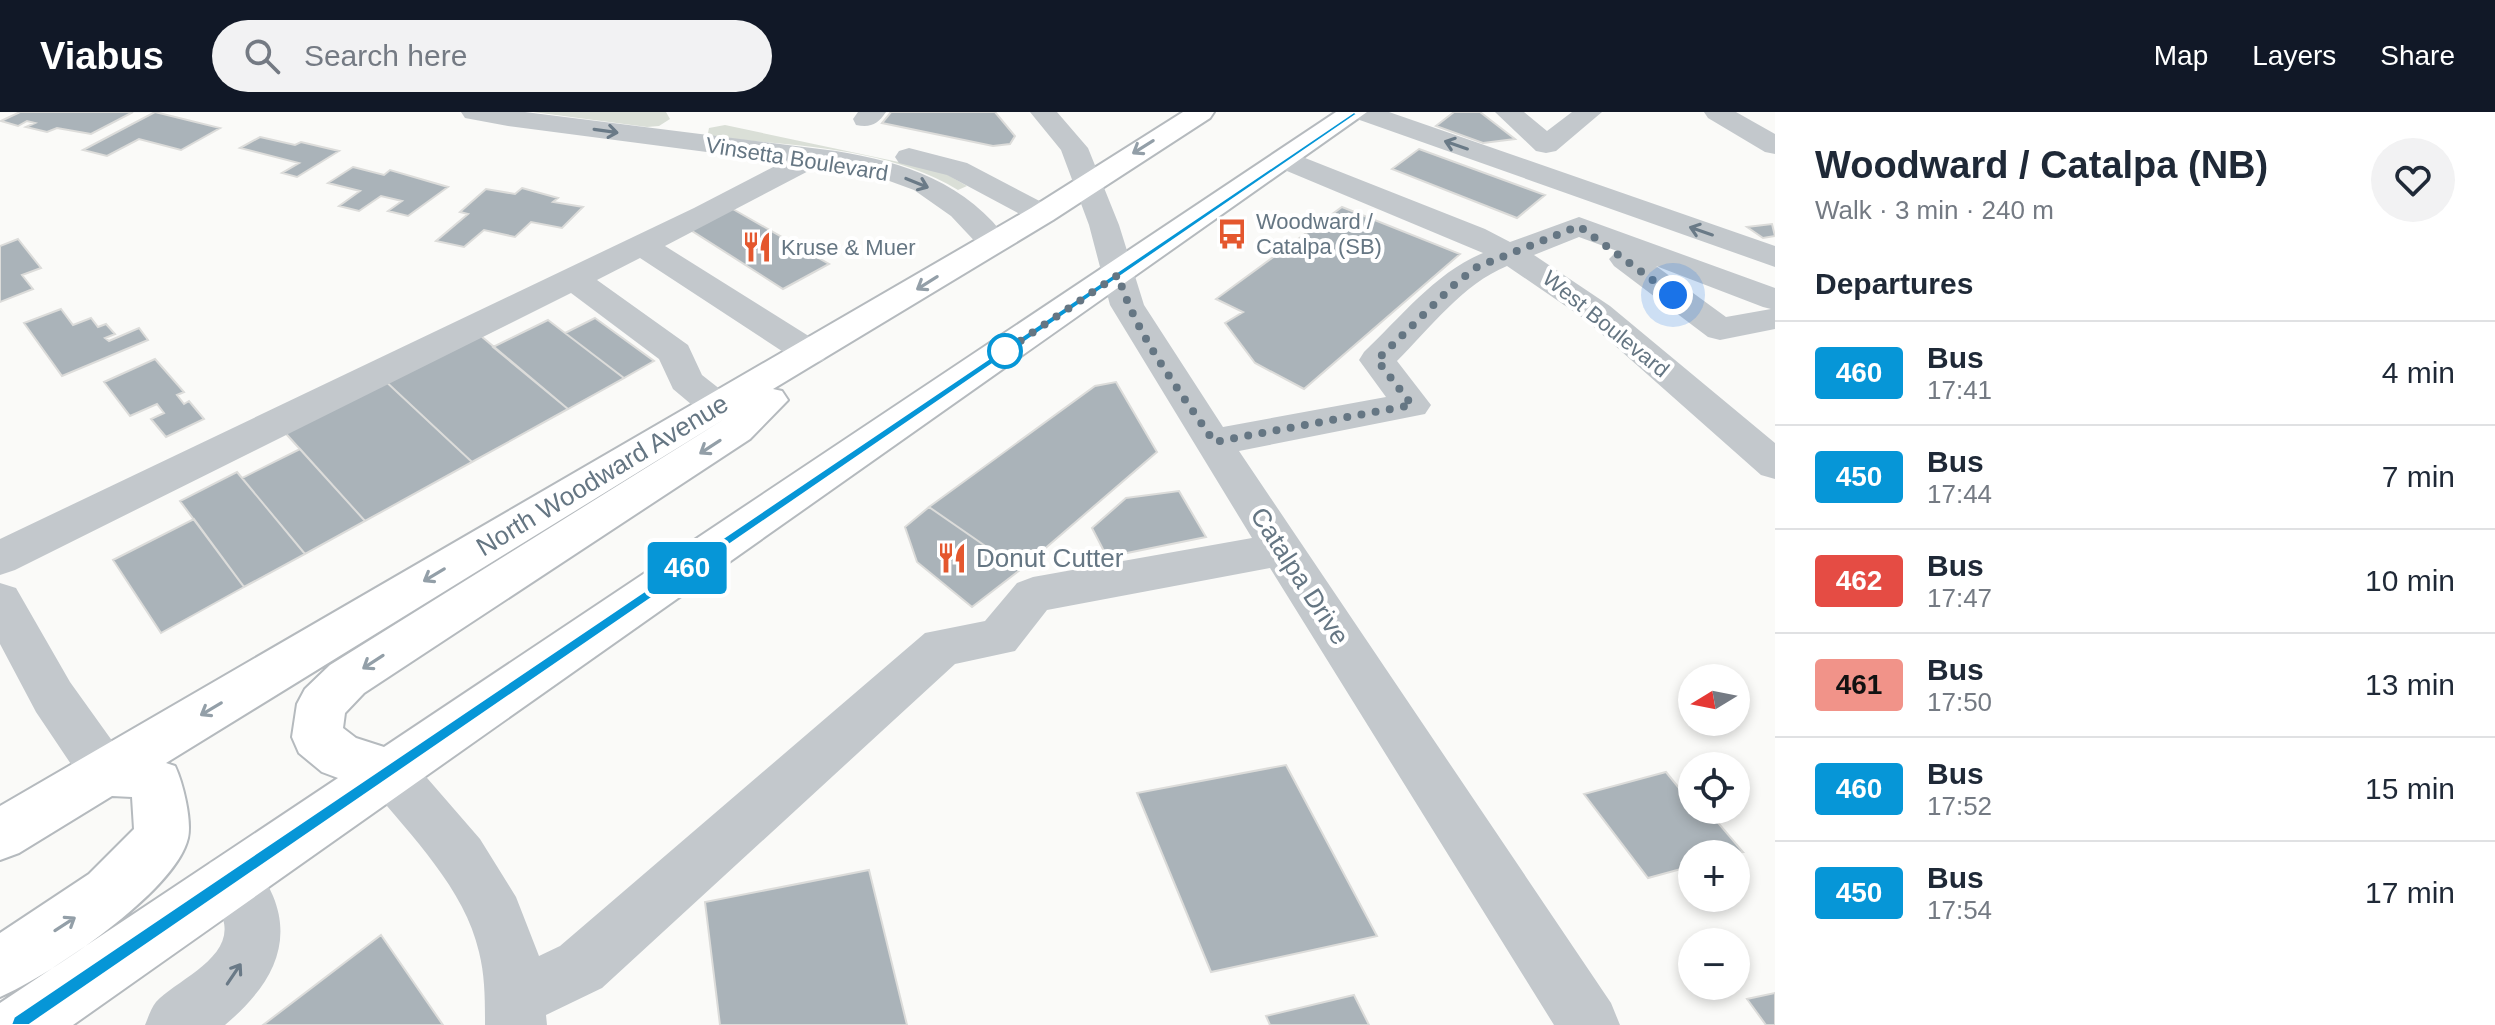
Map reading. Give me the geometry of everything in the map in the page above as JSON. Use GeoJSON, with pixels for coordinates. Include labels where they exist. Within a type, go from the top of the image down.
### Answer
{"type":"FeatureCollection","features":[{"type":"Feature","properties":{"kind":"main road","name":"North Woodward Avenue"},"geometry":{"type":"LineString","coordinates":[[0,835],[1042,214],[1201,112]]}},
{"type":"Feature","properties":{"kind":"main road"},"geometry":{"type":"LineString","coordinates":[[21,1025],[1354,112]]}},
{"type":"Feature","properties":{"kind":"main road"},"geometry":{"type":"LineString","coordinates":[[1285,160],[1281,135],[1287,125]]}},
{"type":"Feature","properties":{"kind":"main road"},"geometry":{"type":"LineString","coordinates":[[390,772],[340,756],[317,737],[322,704],[338,687],[736,430],[821,347]]}},
{"type":"Feature","properties":{"kind":"main road"},"geometry":{"type":"LineString","coordinates":[[0,967],[115,891],[144,863],[162,836],[157,783],[134,774],[105,772]]}},
{"type":"Feature","properties":{"kind":"street","name":"Vinsetta Boulevard"},"geometry":{"type":"LineString","coordinates":[[474,112],[813,157],[882,170],[921,183],[970,215],[993,242]]}},
{"type":"Feature","properties":{"kind":"street","name":"Catalpa Drive"},"geometry":{"type":"LineString","coordinates":[[1043,112],[1074,148],[1104,225],[1127,305],[1139,326],[1589,1025]]}},
{"type":"Feature","properties":{"kind":"street"},"geometry":{"type":"LineString","coordinates":[[1363,112],[1775,257]]}},
{"type":"Feature","properties":{"kind":"street"},"geometry":{"type":"LineString","coordinates":[[1508,112],[1546,145],[1589,112]]}},
{"type":"Feature","properties":{"kind":"street"},"geometry":{"type":"LineString","coordinates":[[1717,112],[1775,146]]}},
{"type":"Feature","properties":{"kind":"street","name":"Vinsetta Boulevard"},"geometry":{"type":"LineString","coordinates":[[674,140],[701,113]]}},
{"type":"Feature","properties":{"kind":"street","name":"Vinsetta Boulevard"},"geometry":{"type":"LineString","coordinates":[[746,122],[939,163],[957,169],[1042,214]]}},
{"type":"Feature","properties":{"kind":"street"},"geometry":{"type":"LineString","coordinates":[[0,558],[641,245],[813,157]]}},
{"type":"Feature","properties":{"kind":"street","name":"West Boulevard"},"geometry":{"type":"LineString","coordinates":[[1285,160],[1512,254],[1563,286],[1598,313],[1775,465]]}},
{"type":"Feature","properties":{"kind":"street"},"geometry":{"type":"LineString","coordinates":[[1579,226],[1720,329],[1775,319]]}},
{"type":"Feature","properties":{"kind":"street"},"geometry":{"type":"LineString","coordinates":[[1214,442],[1412,405],[1377,360],[1456,283],[1477,267],[1579,226],[1775,300]]}},
{"type":"Feature","properties":{"kind":"street"},"geometry":{"type":"LineString","coordinates":[[641,245],[821,347]]}},
{"type":"Feature","properties":{"kind":"street"},"geometry":{"type":"LineString","coordinates":[[573,278],[675,353],[686,381],[717,406]]}},
{"type":"Feature","properties":{"kind":"street"},"geometry":{"type":"LineString","coordinates":[[390,772],[462,859],[495,909],[511,953],[516,1012],[581,967],[942,647],[999,638],[1033,595],[1283,549]]}},
{"type":"Feature","properties":{"kind":"street"},"geometry":{"type":"LineString","coordinates":[[0,601],[53,697],[105,772]]}},
{"type":"Feature","properties":{"kind":"street"},"geometry":{"type":"LineString","coordinates":[[176,1025],[225,987],[253,946],[251,912],[230,881]]}},
{"type":"Feature","properties":{"kind":"shaded area"},"geometry":{"type":"Polygon","coordinates":[[[533,112],[666,112],[670,119],[659,126],[647,127],[533,112]]]}},
{"type":"Feature","properties":{"kind":"shaded area"},"geometry":{"type":"Polygon","coordinates":[[[725,125],[941,171],[967,186],[958,190],[902,165],[871,157],[808,146],[714,137],[708,133],[709,128],[725,125]]]}},
{"type":"Feature","properties":{"kind":"building"},"geometry":{"type":"Polygon","coordinates":[[[20,112],[133,112],[91,134],[57,128],[47,132],[26,127],[35,123],[27,121],[18,126],[1,121],[20,112]]]}},
{"type":"Feature","properties":{"kind":"building"},"geometry":{"type":"Polygon","coordinates":[[[155,112],[220,128],[181,150],[139,139],[107,156],[83,150],[155,112]]]}},
{"type":"Feature","properties":{"kind":"building"},"geometry":{"type":"Polygon","coordinates":[[[891,112],[995,112],[1015,136],[1010,144],[993,146],[882,123],[891,112]]]}},
{"type":"Feature","properties":{"kind":"building"},"geometry":{"type":"Polygon","coordinates":[[[1454,112],[1480,112],[1515,139],[1483,143],[1436,126],[1454,112]]]}},
{"type":"Feature","properties":{"kind":"building"},"geometry":{"type":"Polygon","coordinates":[[[260,137],[339,151],[297,177],[282,173],[299,163],[240,148],[260,137]]]}},
{"type":"Feature","properties":{"kind":"building"},"geometry":{"type":"Polygon","coordinates":[[[1419,149],[1545,195],[1517,218],[1392,169],[1419,149]]]}},
{"type":"Feature","properties":{"kind":"building"},"geometry":{"type":"Polygon","coordinates":[[[353,167],[384,175],[390,170],[448,187],[408,216],[388,211],[402,201],[381,196],[359,211],[339,206],[360,191],[328,183],[353,167]]]}},
{"type":"Feature","properties":{"kind":"building"},"geometry":{"type":"Polygon","coordinates":[[[522,188],[558,198],[553,202],[583,207],[562,228],[531,222],[515,237],[484,230],[464,247],[436,241],[468,214],[460,212],[486,189],[515,194],[522,188]]]}},
{"type":"Feature","properties":{"kind":"building"},"geometry":{"type":"Polygon","coordinates":[[[1342,207],[1460,254],[1304,389],[1255,363],[1225,323],[1243,312],[1216,299],[1342,207]]]}},
{"type":"Feature","properties":{"kind":"building","name":"Kruse & Muer"},"geometry":{"type":"Polygon","coordinates":[[[731,208],[829,264],[783,289],[689,229],[731,208]]]}},
{"type":"Feature","properties":{"kind":"building"},"geometry":{"type":"Polygon","coordinates":[[[1772,224],[1775,236],[1763,238],[1747,227],[1772,224]]]}},
{"type":"Feature","properties":{"kind":"building"},"geometry":{"type":"Polygon","coordinates":[[[18,239],[41,268],[22,275],[33,289],[0,302],[0,246],[18,239]]]}},
{"type":"Feature","properties":{"kind":"building"},"geometry":{"type":"Polygon","coordinates":[[[61,309],[73,325],[91,318],[98,327],[106,324],[115,334],[105,338],[109,341],[139,328],[148,340],[62,376],[24,323],[61,309]]]}},
{"type":"Feature","properties":{"kind":"building"},"geometry":{"type":"Polygon","coordinates":[[[595,318],[654,361],[624,378],[565,333],[595,318]]]}},
{"type":"Feature","properties":{"kind":"building"},"geometry":{"type":"Polygon","coordinates":[[[548,320],[624,378],[568,409],[493,347],[548,320]]]}},
{"type":"Feature","properties":{"kind":"building"},"geometry":{"type":"Polygon","coordinates":[[[475,331],[568,409],[472,462],[381,377],[475,331]]]}},
{"type":"Feature","properties":{"kind":"building"},"geometry":{"type":"Polygon","coordinates":[[[155,359],[184,392],[177,395],[184,404],[189,401],[204,419],[166,437],[151,419],[164,413],[157,404],[130,416],[104,382],[155,359]]]}},
{"type":"Feature","properties":{"kind":"building"},"geometry":{"type":"Polygon","coordinates":[[[381,377],[472,462],[365,521],[279,426],[381,377]]]}},
{"type":"Feature","properties":{"kind":"building"},"geometry":{"type":"Polygon","coordinates":[[[1116,382],[1157,452],[1020,570],[929,507],[1095,386],[1116,382]]]}},
{"type":"Feature","properties":{"kind":"building"},"geometry":{"type":"Polygon","coordinates":[[[300,449],[365,521],[305,554],[242,478],[300,449]]]}},
{"type":"Feature","properties":{"kind":"building"},"geometry":{"type":"Polygon","coordinates":[[[237,472],[305,554],[244,587],[180,501],[237,472]]]}},
{"type":"Feature","properties":{"kind":"building"},"geometry":{"type":"Polygon","coordinates":[[[1179,491],[1206,537],[1107,557],[1092,528],[1126,498],[1179,491]]]}},
{"type":"Feature","properties":{"kind":"building"},"geometry":{"type":"Polygon","coordinates":[[[929,507],[1020,570],[972,607],[917,562],[905,527],[929,507]]]}},
{"type":"Feature","properties":{"kind":"building"},"geometry":{"type":"Polygon","coordinates":[[[194,519],[244,587],[161,633],[113,560],[194,519]]]}},
{"type":"Feature","properties":{"kind":"building"},"geometry":{"type":"Polygon","coordinates":[[[1286,765],[1377,936],[1211,972],[1137,793],[1286,765]]]}},
{"type":"Feature","properties":{"kind":"building"},"geometry":{"type":"Polygon","coordinates":[[[1666,772],[1678,787],[1678,824],[1719,824],[1733,840],[1678,840],[1678,870],[1648,878],[1584,794],[1666,772]]]}},
{"type":"Feature","properties":{"kind":"building"},"geometry":{"type":"Polygon","coordinates":[[[869,870],[907,1025],[720,1025],[705,902],[869,870]]]}},
{"type":"Feature","properties":{"kind":"building"},"geometry":{"type":"Polygon","coordinates":[[[381,935],[443,1025],[263,1025],[381,935]]]}},
{"type":"Feature","properties":{"kind":"building"},"geometry":{"type":"Polygon","coordinates":[[[1775,993],[1775,1025],[1766,1025],[1748,1000],[1775,993]]]}},
{"type":"Feature","properties":{"kind":"building"},"geometry":{"type":"Polygon","coordinates":[[[1354,995],[1369,1025],[1270,1025],[1266,1016],[1354,995]]]}},
{"type":"Feature","properties":{"kind":"bus line","name":"460"},"geometry":{"type":"LineString","coordinates":[[21,1025],[1354,112]]}},
{"type":"Feature","properties":{"kind":"place","name":"Woodward / Catalpa (SB)"},"geometry":{"type":"Point","coordinates":[1232,234]}},
{"type":"Feature","properties":{"kind":"place","name":"Kruse & Muer"},"geometry":{"type":"Point","coordinates":[757,247]}},
{"type":"Feature","properties":{"kind":"place","name":"Donut Cutter"},"geometry":{"type":"Point","coordinates":[952,558]}},
{"type":"Feature","properties":{"kind":"route"},"geometry":{"type":"LineString","coordinates":[[1005,351],[995,358],[1118,275],[1127,305],[1145,337],[1214,442],[1412,405],[1377,360],[1456,283],[1477,267],[1579,226],[1673,295]]}}]}
